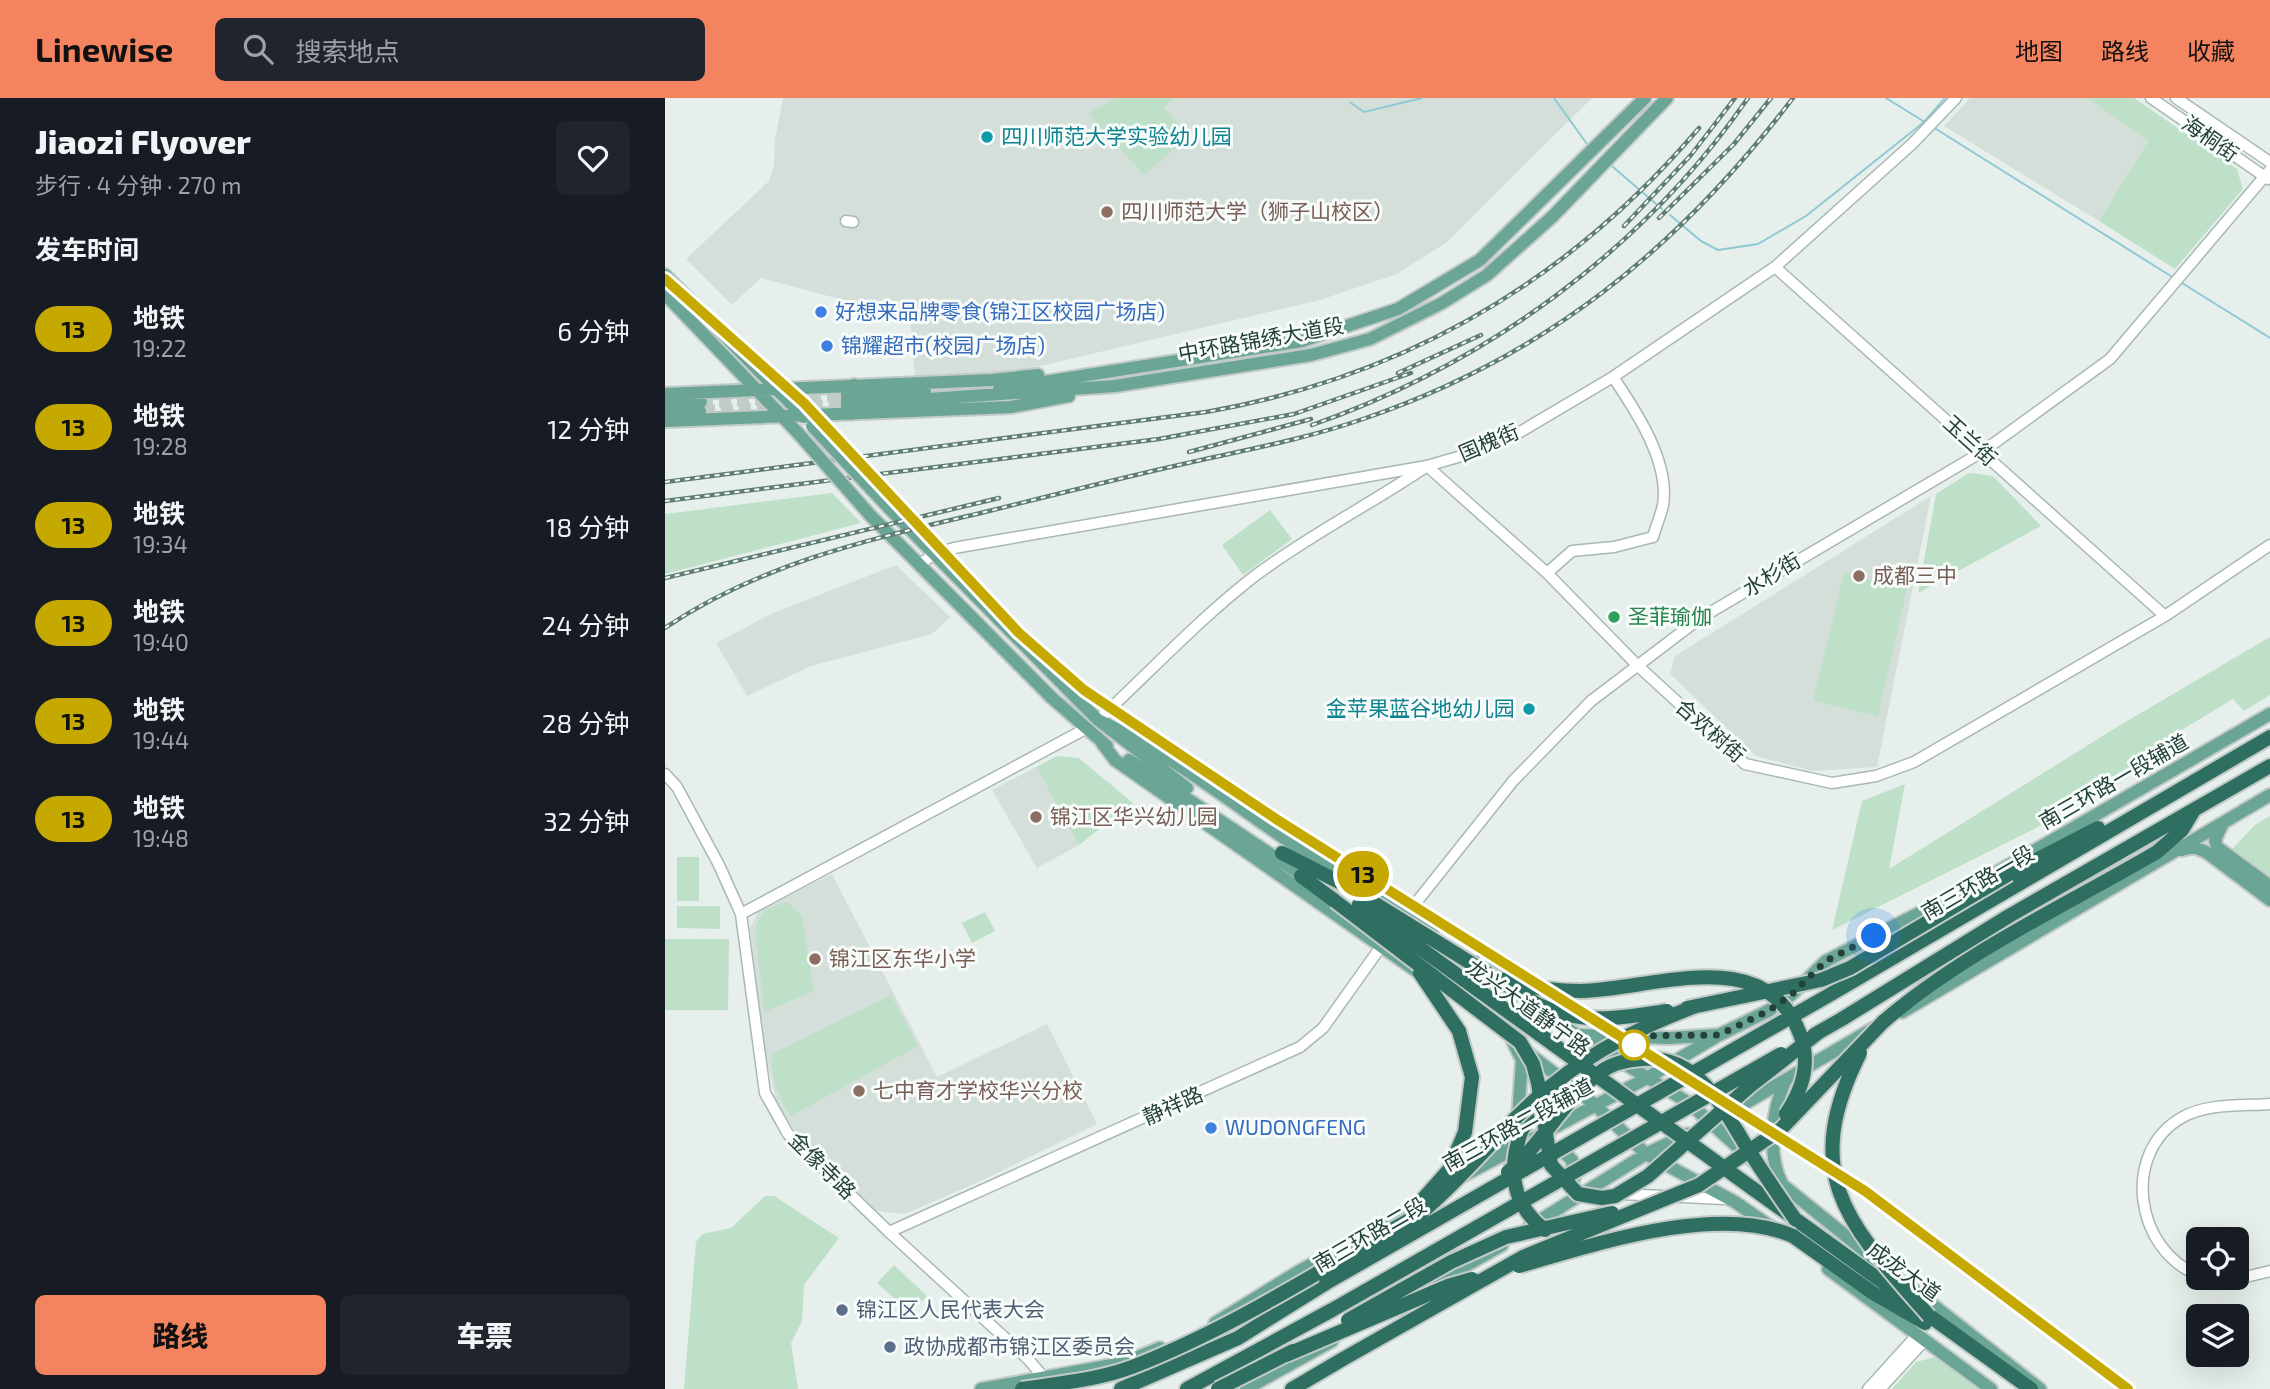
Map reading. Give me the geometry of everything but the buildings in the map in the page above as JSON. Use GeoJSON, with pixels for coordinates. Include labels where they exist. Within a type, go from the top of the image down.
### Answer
{"type":"FeatureCollection","features":[{"type":"Feature","properties":{"kind":"highway","name":"南三环路一段"},"geometry":{"type":"LineString","coordinates":[[1635,1107],[2270,737]]}},
{"type":"Feature","properties":{"kind":"highway"},"geometry":{"type":"LineString","coordinates":[[1187,1389],[1332,1310],[1842,1019],[2009,916],[2270,766]]}},
{"type":"Feature","properties":{"kind":"highway"},"geometry":{"type":"LineString","coordinates":[[1291,1389],[1523,1257],[1661,1203],[1699,1185],[1781,1129],[1883,1022],[1917,993],[1975,956],[2157,852],[2182,830],[2195,809]]}},
{"type":"Feature","properties":{"kind":"highway"},"geometry":{"type":"LineString","coordinates":[[1301,876],[1479,968],[1561,1015],[1591,1020],[1696,1006],[1821,980],[1850,968],[2068,841],[2139,812]]}},
{"type":"Feature","properties":{"kind":"highway"},"geometry":{"type":"LineString","coordinates":[[1282,853],[1340,894],[1411,961],[1520,1042],[1533,1065],[1538,1083],[1551,1165],[1568,1186],[1588,1198],[1615,1196],[1648,1176],[1731,1102],[1819,1032]]}},
{"type":"Feature","properties":{"kind":"highway","name":"龙兴大道静宁路"},"geometry":{"type":"LineString","coordinates":[[1340,894],[1745,1194]]}},
{"type":"Feature","properties":{"kind":"highway"},"geometry":{"type":"LineString","coordinates":[[1379,1236],[1406,1217],[1449,1170],[1465,1132],[1471,1098],[1472,1077],[1459,1031],[1411,961]]}},
{"type":"Feature","properties":{"kind":"highway"},"geometry":{"type":"LineString","coordinates":[[1479,968],[1511,981],[1545,989],[1580,991],[1681,977],[1715,977],[1742,981],[1770,993],[1785,1006],[1807,1053],[1797,1098],[1783,1119],[1756,1147]]}},
{"type":"Feature","properties":{"kind":"highway"},"geometry":{"type":"LineString","coordinates":[[1057,1389],[1132,1367],[1227,1322],[1421,1213],[1445,1193],[1536,1100],[1606,1046],[1648,1024],[1696,1006]]}},
{"type":"Feature","properties":{"kind":"highway"},"geometry":{"type":"LineString","coordinates":[[1883,1022],[1861,1051],[1844,1084],[1833,1124],[1832,1164],[1840,1197],[1852,1223],[1927,1319]]}},
{"type":"Feature","properties":{"kind":"highway"},"geometry":{"type":"LineString","coordinates":[[1474,1200],[1521,1162],[1602,1070],[1619,1063],[1657,1058],[1682,1066],[1718,1098],[1795,1219]]}},
{"type":"Feature","properties":{"kind":"highway"},"geometry":{"type":"LineString","coordinates":[[1536,1100],[1525,1122],[1513,1158],[1514,1189],[1523,1208],[1551,1234],[1577,1240],[1631,1238]]}},
{"type":"Feature","properties":{"kind":"highway","name":"南三环路二段"},"geometry":{"type":"LineString","coordinates":[[1121,1389],[1238,1338],[1327,1283],[1635,1107]]}},
{"type":"Feature","properties":{"kind":"highway","name":"成龙大道"},"geometry":{"type":"LineString","coordinates":[[1745,1194],[1795,1219],[1927,1319]]}},
{"type":"Feature","properties":{"kind":"highway","name":"成龙大道"},"geometry":{"type":"LineString","coordinates":[[1745,1194],[2005,1375],[2031,1389]]}},
{"type":"Feature","properties":{"kind":"highway"},"geometry":{"type":"LineString","coordinates":[[1218,1389],[1286,1355],[1451,1262],[1506,1237],[1661,1203]]}},
{"type":"Feature","properties":{"kind":"highway"},"geometry":{"type":"LineString","coordinates":[[1286,1355],[1448,1286],[1631,1238],[1719,1222],[1751,1223],[1780,1231],[1823,1255],[1873,1293],[1927,1319]]}},
{"type":"Feature","properties":{"kind":"highway"},"geometry":{"type":"LineString","coordinates":[[2005,1375],[2015,1389]]}},
{"type":"Feature","properties":{"kind":"highway"},"geometry":{"type":"LineString","coordinates":[[1022,1389],[1098,1377]]}},
{"type":"Feature","properties":{"kind":"main road","name":"中环路锦绣大道段"},"geometry":{"type":"LineString","coordinates":[[855,399],[993,390],[1303,341],[1357,325],[1433,290],[1480,260],[1645,98]]}},
{"type":"Feature","properties":{"kind":"main road","name":"中环路锦绣大道段"},"geometry":{"type":"LineString","coordinates":[[855,399],[1010,396],[1115,386],[1311,355],[1370,339],[1407,323],[1487,275],[1552,217],[1667,98]]}},
{"type":"Feature","properties":{"kind":"main road"},"geometry":{"type":"LineString","coordinates":[[665,275],[697,310],[777,387],[889,508],[1098,720],[1192,792],[1282,853]]}},
{"type":"Feature","properties":{"kind":"main road"},"geometry":{"type":"LineString","coordinates":[[665,294],[757,388],[870,515],[1052,698],[1087,728],[1115,760],[1382,946],[1513,1042],[1594,1104],[1646,1154],[1745,1194],[1920,1339],[1991,1389]]}},
{"type":"Feature","properties":{"kind":"main road"},"geometry":{"type":"LineString","coordinates":[[665,421],[757,388],[777,387],[855,399]]}},
{"type":"Feature","properties":{"kind":"main road"},"geometry":{"type":"LineString","coordinates":[[665,394],[704,406]]}},
{"type":"Feature","properties":{"kind":"main road"},"geometry":{"type":"LineString","coordinates":[[665,403],[782,416],[802,415],[855,399]]}},
{"type":"Feature","properties":{"kind":"main road"},"geometry":{"type":"LineString","coordinates":[[665,412],[704,406]]}},
{"type":"Feature","properties":{"kind":"main road","name":"南三环路一段辅道"},"geometry":{"type":"LineString","coordinates":[[1616,1093],[1647,1078],[1719,1035],[1768,1011],[1791,995],[1826,961],[1987,878],[2270,714]]}},
{"type":"Feature","properties":{"kind":"main road"},"geometry":{"type":"LineString","coordinates":[[1098,720],[1129,734],[1174,762],[1320,863],[1516,982],[1536,995],[1566,1028],[1689,1103],[1784,1188],[2040,1389]]}},
{"type":"Feature","properties":{"kind":"main road"},"geometry":{"type":"LineString","coordinates":[[1102,743],[1196,802],[1301,876]]}},
{"type":"Feature","properties":{"kind":"main road"},"geometry":{"type":"LineString","coordinates":[[1246,1389],[1507,1242],[1563,1203],[1646,1154],[1710,1123],[1785,1081],[2270,794]]}},
{"type":"Feature","properties":{"kind":"main road"},"geometry":{"type":"LineString","coordinates":[[2227,820],[2217,831],[2217,847],[2270,886]]}},
{"type":"Feature","properties":{"kind":"main road"},"geometry":{"type":"LineString","coordinates":[[2169,855],[2194,847],[2206,852],[2270,900]]}},
{"type":"Feature","properties":{"kind":"main road"},"geometry":{"type":"LineString","coordinates":[[1566,1028],[1579,1035],[1670,1038],[1719,1035]]}},
{"type":"Feature","properties":{"kind":"main road"},"geometry":{"type":"LineString","coordinates":[[1478,1167],[1511,1141],[1517,1132],[1522,1060],[1513,1042]]}},
{"type":"Feature","properties":{"kind":"main road"},"geometry":{"type":"LineString","coordinates":[[1784,1188],[1774,1163],[1775,1103],[1785,1081]]}},
{"type":"Feature","properties":{"kind":"main road","name":"南三环路二段辅道"},"geometry":{"type":"LineString","coordinates":[[981,1389],[1044,1384],[1123,1363],[1219,1321],[1296,1273],[1389,1223],[1478,1167],[1616,1093]]}},
{"type":"Feature","properties":{"kind":"main road"},"geometry":{"type":"LineString","coordinates":[[1510,1152],[1535,1147],[1561,1150],[1572,1160],[1576,1174],[1563,1203]]}},
{"type":"Feature","properties":{"kind":"street","name":"国槐街"},"geometry":{"type":"LineString","coordinates":[[919,565],[934,554],[1427,466],[1475,452],[1520,432],[1613,377],[1775,267],[1912,144],[1956,98]]}},
{"type":"Feature","properties":{"kind":"street","name":"海桐街"},"geometry":{"type":"LineString","coordinates":[[2151,98],[2268,176]]}},
{"type":"Feature","properties":{"kind":"street","name":"海桐街"},"geometry":{"type":"LineString","coordinates":[[2176,98],[2270,162]]}},
{"type":"Feature","properties":{"kind":"street","name":"水杉街"},"geometry":{"type":"LineString","coordinates":[[1407,914],[1513,781],[1591,701],[1699,619],[1982,452],[2110,359],[2268,176]]}},
{"type":"Feature","properties":{"kind":"street","name":"玉兰街"},"geometry":{"type":"LineString","coordinates":[[1775,267],[2165,616]]}},
{"type":"Feature","properties":{"kind":"street"},"geometry":{"type":"LineString","coordinates":[[1546,573],[1572,551],[1614,547],[1653,537],[1664,503],[1659,465],[1642,419],[1613,377]]}},
{"type":"Feature","properties":{"kind":"street"},"geometry":{"type":"LineString","coordinates":[[1098,720],[1254,577],[1314,534],[1371,504],[1427,466]]}},
{"type":"Feature","properties":{"kind":"street","name":"合欢树街"},"geometry":{"type":"LineString","coordinates":[[1427,466],[1546,573],[1637,665],[1745,764],[1832,783],[1875,776],[1915,762],[2165,616],[2270,545]]}},
{"type":"Feature","properties":{"kind":"street"},"geometry":{"type":"LineString","coordinates":[[741,914],[1087,728]]}},
{"type":"Feature","properties":{"kind":"street","name":"金像寺路"},"geometry":{"type":"LineString","coordinates":[[665,774],[677,787],[719,865],[741,914],[765,1093],[788,1134],[889,1232],[1028,1359],[1044,1384]]}},
{"type":"Feature","properties":{"kind":"street","name":"静祥路"},"geometry":{"type":"LineString","coordinates":[[889,1232],[1300,1047],[1323,1027],[1407,914]]}},
{"type":"Feature","properties":{"kind":"street"},"geometry":{"type":"LineString","coordinates":[[1472,1013],[1485,1016],[1493,1013],[1516,982]]}},
{"type":"Feature","properties":{"kind":"street"},"geometry":{"type":"LineString","coordinates":[[2186,1269],[2162,1249],[2147,1226],[2144,1181],[2159,1136],[2180,1118],[2194,1112],[2270,1104]]}},
{"type":"Feature","properties":{"kind":"street"},"geometry":{"type":"LineString","coordinates":[[1578,1195],[1745,1194]]}},
{"type":"Feature","properties":{"kind":"street"},"geometry":{"type":"LineString","coordinates":[[2249,1276],[2270,1271]]}},
{"type":"Feature","properties":{"kind":"street"},"geometry":{"type":"LineString","coordinates":[[1868,1389],[1920,1339]]}},
{"type":"Feature","properties":{"kind":"street"},"geometry":{"type":"LineString","coordinates":[[1880,1389],[1920,1339]]}},
{"type":"Feature","properties":{"kind":"shaded area","name":"四川师范大学（狮子山校区）"},"geometry":{"type":"Polygon","coordinates":[[[783,98],[1592,98],[1447,242],[1397,274],[1320,300],[998,376],[915,378],[910,318],[761,278],[732,305],[686,259],[769,181],[774,165],[775,140],[783,98]]]}},
{"type":"Feature","properties":{"kind":"shaded area"},"geometry":{"type":"Polygon","coordinates":[[[1970,98],[2087,98],[2148,141],[2099,221],[1944,126],[1970,98]]]}},
{"type":"Feature","properties":{"kind":"shaded area","name":"成都三中"},"geometry":{"type":"Polygon","coordinates":[[[1931,496],[1877,767],[1813,771],[1756,756],[1670,674],[1675,656],[1931,496]]]}},
{"type":"Feature","properties":{"kind":"shaded area"},"geometry":{"type":"Polygon","coordinates":[[[896,565],[950,617],[932,634],[811,666],[747,696],[716,643],[773,613],[896,565]]]}},
{"type":"Feature","properties":{"kind":"shaded area","name":"锦江区华兴幼儿园"},"geometry":{"type":"Polygon","coordinates":[[[1036,767],[1079,845],[1037,868],[992,790],[1036,767]]]}},
{"type":"Feature","properties":{"kind":"shaded area"},"geometry":{"type":"Polygon","coordinates":[[[832,874],[937,1077],[1047,1024],[1097,1124],[987,1178],[905,1214],[877,1211],[796,1132],[777,1104],[765,1051],[750,928],[759,910],[832,874]]]}},
{"type":"Feature","properties":{"kind":"green space"},"geometry":{"type":"Polygon","coordinates":[[[1116,98],[1175,98],[1164,108],[1189,136],[1144,175],[1088,113],[1116,98]]]}},
{"type":"Feature","properties":{"kind":"green space"},"geometry":{"type":"Polygon","coordinates":[[[2087,98],[2134,98],[2237,169],[2243,189],[2175,269],[2099,221],[2148,141],[2087,98]]]}},
{"type":"Feature","properties":{"kind":"green space"},"geometry":{"type":"Polygon","coordinates":[[[1969,473],[1993,476],[2041,526],[1918,593],[1936,494],[1969,473]]]}},
{"type":"Feature","properties":{"kind":"green space"},"geometry":{"type":"Polygon","coordinates":[[[832,493],[861,523],[665,574],[665,514],[832,493]]]}},
{"type":"Feature","properties":{"kind":"green space"},"geometry":{"type":"Polygon","coordinates":[[[1270,510],[1292,539],[1243,575],[1222,545],[1270,510]]]}},
{"type":"Feature","properties":{"kind":"green space"},"geometry":{"type":"Polygon","coordinates":[[[1844,573],[1907,589],[1878,716],[1813,701],[1844,573]]]}},
{"type":"Feature","properties":{"kind":"green space"},"geometry":{"type":"Polygon","coordinates":[[[2270,637],[2270,695],[2244,711],[2233,699],[2175,734],[2183,747],[2036,828],[1832,930],[1862,801],[1905,784],[1889,869],[2117,727],[2270,637]]]}},
{"type":"Feature","properties":{"kind":"green space"},"geometry":{"type":"Polygon","coordinates":[[[1057,756],[1079,758],[1133,803],[1079,845],[1036,767],[1057,756]]]}},
{"type":"Feature","properties":{"kind":"green space"},"geometry":{"type":"Polygon","coordinates":[[[2270,816],[2270,877],[2231,850],[2256,824],[2270,816]]]}},
{"type":"Feature","properties":{"kind":"green space"},"geometry":{"type":"Polygon","coordinates":[[[677,857],[699,857],[699,901],[677,901],[677,857]]]}},
{"type":"Feature","properties":{"kind":"green space"},"geometry":{"type":"Polygon","coordinates":[[[787,902],[802,916],[814,991],[764,1012],[755,927],[765,910],[787,902]]]}},
{"type":"Feature","properties":{"kind":"green space"},"geometry":{"type":"Polygon","coordinates":[[[677,906],[720,906],[720,929],[677,928],[677,906]]]}},
{"type":"Feature","properties":{"kind":"green space"},"geometry":{"type":"Polygon","coordinates":[[[985,912],[995,931],[972,943],[962,923],[985,912]]]}},
{"type":"Feature","properties":{"kind":"green space"},"geometry":{"type":"Polygon","coordinates":[[[665,939],[729,939],[728,1010],[665,1010],[665,939]]]}},
{"type":"Feature","properties":{"kind":"green space"},"geometry":{"type":"Polygon","coordinates":[[[891,995],[918,1046],[791,1116],[776,1086],[772,1054],[891,995]]]}},
{"type":"Feature","properties":{"kind":"green space"},"geometry":{"type":"Polygon","coordinates":[[[765,1196],[774,1196],[839,1238],[804,1285],[802,1321],[791,1343],[798,1389],[684,1389],[696,1242],[702,1234],[731,1228],[765,1196]]]}},
{"type":"Feature","properties":{"kind":"green space"},"geometry":{"type":"Polygon","coordinates":[[[894,1265],[927,1296],[910,1313],[877,1283],[894,1265]]]}},
{"type":"Feature","properties":{"kind":"green space"},"geometry":{"type":"Polygon","coordinates":[[[1935,1357],[1978,1389],[1892,1389],[1916,1362],[1935,1357]]]}},
{"type":"Feature","properties":{"kind":"waterway"},"geometry":{"type":"LineString","coordinates":[[1351,103],[1364,112],[1422,98]]}},
{"type":"Feature","properties":{"kind":"waterway"},"geometry":{"type":"LineString","coordinates":[[1554,98],[1587,144]]}},
{"type":"Feature","properties":{"kind":"waterway"},"geometry":{"type":"LineString","coordinates":[[1886,98],[1923,121]]}},
{"type":"Feature","properties":{"kind":"waterway"},"geometry":{"type":"LineString","coordinates":[[1670,215],[1701,241],[1718,250],[1758,244],[1806,216],[1924,122],[1945,98]]}},
{"type":"Feature","properties":{"kind":"waterway"},"geometry":{"type":"LineString","coordinates":[[1936,129],[2174,278]]}},
{"type":"Feature","properties":{"kind":"waterway"},"geometry":{"type":"LineString","coordinates":[[1613,167],[1662,209]]}},
{"type":"Feature","properties":{"kind":"waterway"},"geometry":{"type":"LineString","coordinates":[[2182,283],[2270,338]]}},
{"type":"Feature","properties":{"kind":"tunnel"},"geometry":{"type":"LineString","coordinates":[[701,402],[857,395]]}},
{"type":"Feature","properties":{"kind":"tunnel"},"geometry":{"type":"LineString","coordinates":[[703,411],[856,404]]}},
{"type":"Feature","properties":{"kind":"railway"},"geometry":{"type":"LineString","coordinates":[[1624,226],[1691,155],[1735,98]]}},
{"type":"Feature","properties":{"kind":"railway"},"geometry":{"type":"LineString","coordinates":[[1312,425],[1376,400],[1439,370],[1499,335],[1556,296],[1610,252],[1660,205],[1706,153],[1748,98]]}},
{"type":"Feature","properties":{"kind":"railway"},"geometry":{"type":"LineString","coordinates":[[1659,218],[1734,144],[1771,98]]}},
{"type":"Feature","properties":{"kind":"railway"},"geometry":{"type":"LineString","coordinates":[[665,628],[702,605],[741,586],[780,569],[862,542],[1315,434],[1429,394],[1491,364],[1548,330],[1603,292],[1654,250],[1702,204],[1749,153],[1793,98]]}},
{"type":"Feature","properties":{"kind":"railway"},"geometry":{"type":"LineString","coordinates":[[665,482],[1206,412],[1279,396],[1349,375],[1415,347],[1478,315],[1538,276],[1595,232],[1648,183],[1699,128]]}},
{"type":"Feature","properties":{"kind":"railway"},"geometry":{"type":"LineString","coordinates":[[1398,373],[1481,335]]}},
{"type":"Feature","properties":{"kind":"railway"},"geometry":{"type":"LineString","coordinates":[[665,501],[1159,439],[1294,414],[1411,373]]}},
{"type":"Feature","properties":{"kind":"railway"},"geometry":{"type":"LineString","coordinates":[[1189,452],[1311,419]]}},
{"type":"Feature","properties":{"kind":"railway"},"geometry":{"type":"LineString","coordinates":[[665,578],[999,498]]}},
{"type":"Feature","properties":{"kind":"metro line","name":"13"},"geometry":{"type":"LineString","coordinates":[[665,279],[804,403],[1019,633],[1084,690],[1276,819],[1865,1191],[2040,1326],[2128,1389]]}},
{"type":"Feature","properties":{"kind":"place","name":"四川师范大学实验幼儿园"},"geometry":{"type":"Point","coordinates":[987,137]}},
{"type":"Feature","properties":{"kind":"place","name":"四川师范大学（狮子山校区）"},"geometry":{"type":"Point","coordinates":[1107,212]}},
{"type":"Feature","properties":{"kind":"place","name":"好想来品牌零食(锦江区校园广场店)"},"geometry":{"type":"Point","coordinates":[821,312]}},
{"type":"Feature","properties":{"kind":"place","name":"锦耀超市(校园广场店)"},"geometry":{"type":"Point","coordinates":[827,346]}},
{"type":"Feature","properties":{"kind":"place","name":"成都三中"},"geometry":{"type":"Point","coordinates":[1859,576]}},
{"type":"Feature","properties":{"kind":"place","name":"圣菲瑜伽"},"geometry":{"type":"Point","coordinates":[1614,617]}},
{"type":"Feature","properties":{"kind":"place","name":"金苹果蓝谷地幼儿园"},"geometry":{"type":"Point","coordinates":[1529,709]}},
{"type":"Feature","properties":{"kind":"place","name":"锦江区华兴幼儿园"},"geometry":{"type":"Point","coordinates":[1036,817]}},
{"type":"Feature","properties":{"kind":"place","name":"锦江区东华小学"},"geometry":{"type":"Point","coordinates":[815,959]}},
{"type":"Feature","properties":{"kind":"place","name":"七中育才学校华兴分校"},"geometry":{"type":"Point","coordinates":[859,1091]}},
{"type":"Feature","properties":{"kind":"place","name":"WUDONGFENG"},"geometry":{"type":"Point","coordinates":[1211,1128]}},
{"type":"Feature","properties":{"kind":"place","name":"锦江区人民代表大会"},"geometry":{"type":"Point","coordinates":[842,1310]}},
{"type":"Feature","properties":{"kind":"place","name":"政协成都市锦江区委员会"},"geometry":{"type":"Point","coordinates":[890,1347]}},
{"type":"Feature","properties":{"kind":"route"},"geometry":{"type":"LineString","coordinates":[[1634,1045],[1627,1036],[1670,1038],[1719,1035],[1768,1011],[1791,995],[1826,961],[1874,936]]}}]}
